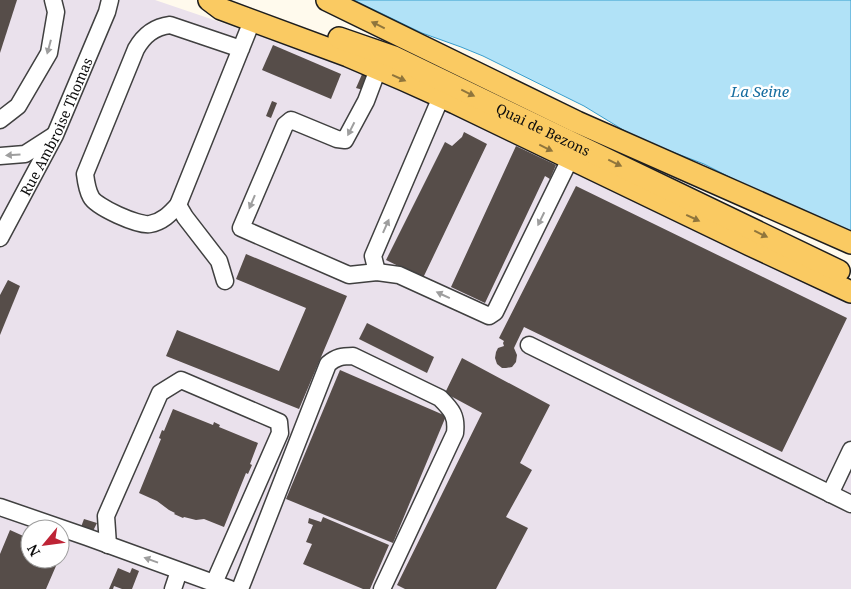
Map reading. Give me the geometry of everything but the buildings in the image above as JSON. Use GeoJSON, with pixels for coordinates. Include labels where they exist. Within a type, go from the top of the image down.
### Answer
{"type":"FeatureCollection","features":[{"type":"Feature","properties":{"kind":"main road"},"geometry":{"type":"LineString","coordinates":[[209,0],[220,9],[348,56],[442,97],[851,292]]}},
{"type":"Feature","properties":{"kind":"main road","name":"Quai de Bezons"},"geometry":{"type":"LineString","coordinates":[[227,0],[394,57],[851,276]]}},
{"type":"Feature","properties":{"kind":"main road","name":"Quai de Bezons"},"geometry":{"type":"LineString","coordinates":[[326,0],[577,122],[851,242]]}},
{"type":"Feature","properties":{"kind":"street"},"geometry":{"type":"LineString","coordinates":[[0,120],[18,106],[49,53],[56,12],[53,0]]}},
{"type":"Feature","properties":{"kind":"street","name":"Rue Ambroise Thomas"},"geometry":{"type":"LineString","coordinates":[[0,238],[55,135],[108,6]]}},
{"type":"Feature","properties":{"kind":"street"},"geometry":{"type":"LineString","coordinates":[[241,49],[170,25],[160,26],[141,40],[85,174],[91,198],[99,206],[138,223],[148,224],[161,220],[178,205],[241,49],[252,21]]}},
{"type":"Feature","properties":{"kind":"street"},"geometry":{"type":"LineString","coordinates":[[378,69],[366,101],[345,140],[291,120],[285,125],[241,228],[349,274],[377,272],[399,275],[489,316],[495,312],[570,159]]}},
{"type":"Feature","properties":{"kind":"street"},"geometry":{"type":"LineString","coordinates":[[377,272],[374,256],[442,97]]}},
{"type":"Feature","properties":{"kind":"street"},"geometry":{"type":"LineString","coordinates":[[0,156],[25,154],[55,135]]}},
{"type":"Feature","properties":{"kind":"street"},"geometry":{"type":"LineString","coordinates":[[178,205],[219,262],[225,281]]}},
{"type":"Feature","properties":{"kind":"street"},"geometry":{"type":"LineString","coordinates":[[529,345],[851,504]]}},
{"type":"Feature","properties":{"kind":"street"},"geometry":{"type":"LineString","coordinates":[[240,589],[328,364],[335,358],[344,356],[353,356],[440,398],[454,414],[456,423],[455,433],[382,589]]}},
{"type":"Feature","properties":{"kind":"street"},"geometry":{"type":"LineString","coordinates":[[108,545],[106,516],[160,393],[181,380],[279,422],[280,433],[214,583]]}},
{"type":"Feature","properties":{"kind":"street"},"geometry":{"type":"LineString","coordinates":[[830,494],[851,450]]}},
{"type":"Feature","properties":{"kind":"street"},"geometry":{"type":"LineString","coordinates":[[0,507],[230,589]]}},
{"type":"Feature","properties":{"kind":"street"},"geometry":{"type":"LineString","coordinates":[[173,589],[179,571]]}},
{"type":"Feature","properties":{"kind":"shaded area"},"geometry":{"type":"Polygon","coordinates":[[[0,0],[155,0],[356,68],[851,300],[851,589],[0,589],[0,0]]]}},
{"type":"Feature","properties":{"kind":"water","name":"La Seine"},"geometry":{"type":"Polygon","coordinates":[[[354,0],[851,0],[851,232],[763,194],[704,164],[644,141],[584,106],[483,56],[422,33],[354,0]]]}}]}
